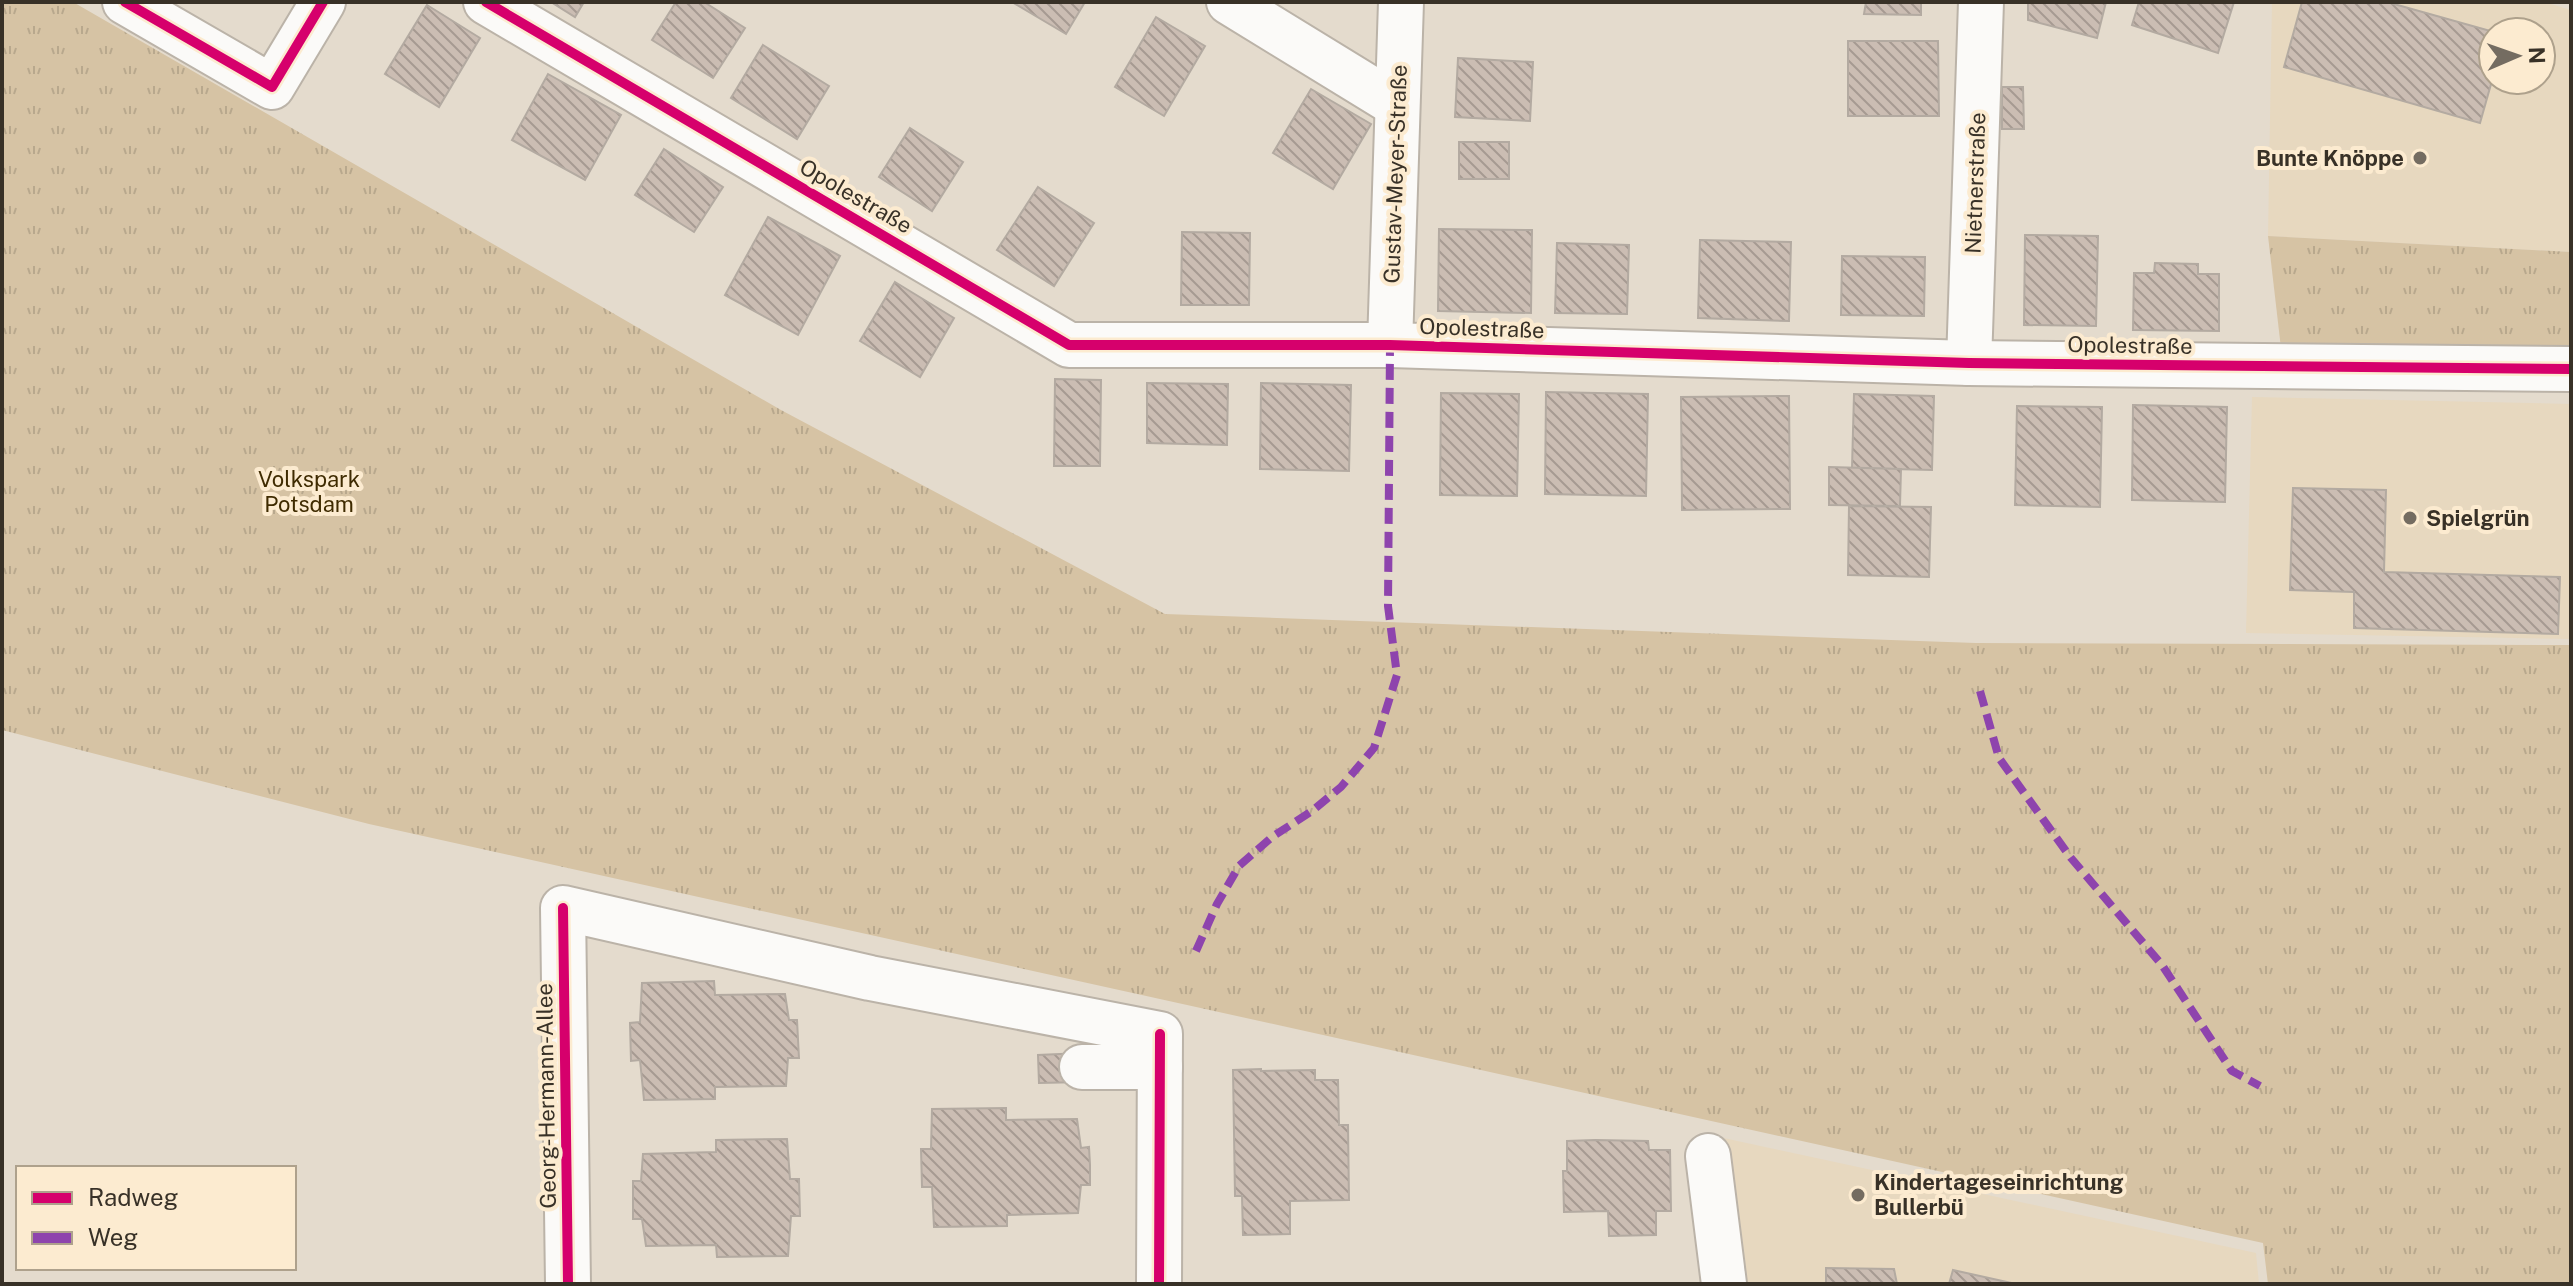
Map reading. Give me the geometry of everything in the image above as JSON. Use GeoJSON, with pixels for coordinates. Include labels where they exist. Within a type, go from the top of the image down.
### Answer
{"type":"FeatureCollection","features":[{"type":"Feature","properties":{"kind":"street"},"geometry":{"type":"LineString","coordinates":[[125,2],[272,87],[323,2]]}},
{"type":"Feature","properties":{"kind":"street","name":"Opolestraße"},"geometry":{"type":"LineString","coordinates":[[486,2],[1069,345],[1390,345],[1969,363],[2571,369]]}},
{"type":"Feature","properties":{"kind":"street"},"geometry":{"type":"LineString","coordinates":[[1229,2],[1397,105]]}},
{"type":"Feature","properties":{"kind":"street","name":"Gustav-Meyer-Straße"},"geometry":{"type":"LineString","coordinates":[[1390,345],[1401,2]]}},
{"type":"Feature","properties":{"kind":"street","name":"Nietnerstraße"},"geometry":{"type":"LineString","coordinates":[[1969,363],[1981,2]]}},
{"type":"Feature","properties":{"kind":"street","name":"Georg-Hermann-Allee"},"geometry":{"type":"LineString","coordinates":[[568,1284],[563,908],[870,978],[1160,1050]]}},
{"type":"Feature","properties":{"kind":"street"},"geometry":{"type":"LineString","coordinates":[[1082,1067],[1160,1050],[1159,1284]]}},
{"type":"Feature","properties":{"kind":"street"},"geometry":{"type":"LineString","coordinates":[[1708,1156],[1724,1284]]}},
{"type":"Feature","properties":{"kind":"shaded area","name":"Bunte Knöppe"},"geometry":{"type":"Polygon","coordinates":[[[2272,2],[2544,2],[2571,10],[2571,252],[2268,236],[2272,2]]]}},
{"type":"Feature","properties":{"kind":"shaded area","name":"Spielgrün"},"geometry":{"type":"Polygon","coordinates":[[[2252,397],[2571,404],[2571,639],[2246,633],[2252,397]]]}},
{"type":"Feature","properties":{"kind":"shaded area","name":"Kindertageseinrichtung Bullerbü"},"geometry":{"type":"Polygon","coordinates":[[[1719,1137],[2256,1253],[2259,1284],[1740,1284],[1719,1137]]]}},
{"type":"Feature","properties":{"kind":"green space","name":"Volkspark Potsdam"},"geometry":{"type":"Polygon","coordinates":[[[2,2],[73,2],[781,410],[1165,614],[1976,643],[2571,645],[2571,1284],[2268,1284],[2263,1243],[369,824],[2,730],[2,2]]]}},
{"type":"Feature","properties":{"kind":"green space"},"geometry":{"type":"Polygon","coordinates":[[[2268,236],[2571,252],[2571,360],[2282,357],[2268,236]]]}},
{"type":"Feature","properties":{"kind":"building"},"geometry":{"type":"Polygon","coordinates":[[[551,2],[584,2],[575,17],[551,2]]]}},
{"type":"Feature","properties":{"kind":"building"},"geometry":{"type":"Polygon","coordinates":[[[676,2],[704,2],[745,28],[713,78],[652,40],[676,2]]]}},
{"type":"Feature","properties":{"kind":"building"},"geometry":{"type":"Polygon","coordinates":[[[1012,2],[1085,2],[1066,34],[1012,2]]]}},
{"type":"Feature","properties":{"kind":"building"},"geometry":{"type":"Polygon","coordinates":[[[1866,2],[1921,2],[1921,15],[1864,14],[1866,2]]]}},
{"type":"Feature","properties":{"kind":"building"},"geometry":{"type":"Polygon","coordinates":[[[2028,2],[2106,2],[2097,38],[2028,20],[2028,2]]]}},
{"type":"Feature","properties":{"kind":"building"},"geometry":{"type":"Polygon","coordinates":[[[2139,2],[2234,2],[2218,53],[2132,25],[2139,2]]]}},
{"type":"Feature","properties":{"kind":"building"},"geometry":{"type":"Polygon","coordinates":[[[2302,2],[2387,2],[2477,27],[2477,96],[2488,96],[2480,123],[2284,67],[2302,2]]]}},
{"type":"Feature","properties":{"kind":"building"},"geometry":{"type":"Polygon","coordinates":[[[427,5],[480,38],[439,107],[385,74],[427,5]]]}},
{"type":"Feature","properties":{"kind":"building"},"geometry":{"type":"Polygon","coordinates":[[[1156,17],[1205,46],[1164,116],[1115,87],[1156,17]]]}},
{"type":"Feature","properties":{"kind":"building"},"geometry":{"type":"Polygon","coordinates":[[[1848,41],[1938,41],[1939,116],[1848,116],[1848,41]]]}},
{"type":"Feature","properties":{"kind":"building"},"geometry":{"type":"Polygon","coordinates":[[[763,45],[829,86],[797,139],[731,98],[763,45]]]}},
{"type":"Feature","properties":{"kind":"building"},"geometry":{"type":"Polygon","coordinates":[[[1458,58],[1533,62],[1530,121],[1455,117],[1458,58]]]}},
{"type":"Feature","properties":{"kind":"building"},"geometry":{"type":"Polygon","coordinates":[[[548,74],[621,115],[585,180],[512,140],[548,74]]]}},
{"type":"Feature","properties":{"kind":"building"},"geometry":{"type":"Polygon","coordinates":[[[2002,87],[2023,87],[2024,129],[2002,129],[2002,87]]]}},
{"type":"Feature","properties":{"kind":"building"},"geometry":{"type":"Polygon","coordinates":[[[1311,89],[1371,124],[1333,189],[1273,153],[1311,89]]]}},
{"type":"Feature","properties":{"kind":"building"},"geometry":{"type":"Polygon","coordinates":[[[910,128],[963,162],[932,211],[879,177],[910,128]]]}},
{"type":"Feature","properties":{"kind":"building"},"geometry":{"type":"Polygon","coordinates":[[[1459,142],[1509,142],[1509,179],[1459,179],[1459,142]]]}},
{"type":"Feature","properties":{"kind":"building"},"geometry":{"type":"Polygon","coordinates":[[[664,149],[723,187],[694,232],[635,195],[664,149]]]}},
{"type":"Feature","properties":{"kind":"building"},"geometry":{"type":"Polygon","coordinates":[[[1038,187],[1094,223],[1054,286],[997,250],[1038,187]]]}},
{"type":"Feature","properties":{"kind":"building"},"geometry":{"type":"Polygon","coordinates":[[[768,217],[840,256],[798,335],[725,295],[768,217]]]}},
{"type":"Feature","properties":{"kind":"building"},"geometry":{"type":"Polygon","coordinates":[[[1439,229],[1532,230],[1531,313],[1438,311],[1439,229]]]}},
{"type":"Feature","properties":{"kind":"building"},"geometry":{"type":"Polygon","coordinates":[[[1182,232],[1250,233],[1249,305],[1181,305],[1182,232]]]}},
{"type":"Feature","properties":{"kind":"building"},"geometry":{"type":"Polygon","coordinates":[[[2025,235],[2098,236],[2096,326],[2024,325],[2025,235]]]}},
{"type":"Feature","properties":{"kind":"building"},"geometry":{"type":"Polygon","coordinates":[[[1700,240],[1791,242],[1789,321],[1698,318],[1700,240]]]}},
{"type":"Feature","properties":{"kind":"building"},"geometry":{"type":"Polygon","coordinates":[[[1557,243],[1629,245],[1627,314],[1555,313],[1557,243]]]}},
{"type":"Feature","properties":{"kind":"building"},"geometry":{"type":"Polygon","coordinates":[[[1842,256],[1925,257],[1924,316],[1841,315],[1842,256]]]}},
{"type":"Feature","properties":{"kind":"building"},"geometry":{"type":"Polygon","coordinates":[[[2155,263],[2198,264],[2198,274],[2219,274],[2219,331],[2133,330],[2134,273],[2154,273],[2155,263]]]}},
{"type":"Feature","properties":{"kind":"building"},"geometry":{"type":"Polygon","coordinates":[[[895,282],[954,318],[920,377],[860,341],[895,282]]]}},
{"type":"Feature","properties":{"kind":"building"},"geometry":{"type":"Polygon","coordinates":[[[1055,379],[1101,380],[1100,466],[1054,466],[1055,379]]]}},
{"type":"Feature","properties":{"kind":"building"},"geometry":{"type":"Polygon","coordinates":[[[1147,383],[1228,384],[1227,445],[1147,443],[1147,383]]]}},
{"type":"Feature","properties":{"kind":"building"},"geometry":{"type":"Polygon","coordinates":[[[1261,383],[1351,385],[1349,471],[1260,469],[1261,383]]]}},
{"type":"Feature","properties":{"kind":"building"},"geometry":{"type":"Polygon","coordinates":[[[1546,392],[1648,394],[1646,496],[1545,494],[1546,392]]]}},
{"type":"Feature","properties":{"kind":"building"},"geometry":{"type":"Polygon","coordinates":[[[1441,393],[1519,394],[1517,496],[1440,495],[1441,393]]]}},
{"type":"Feature","properties":{"kind":"building"},"geometry":{"type":"Polygon","coordinates":[[[1854,394],[1934,396],[1932,470],[1852,468],[1854,394]]]}},
{"type":"Feature","properties":{"kind":"building"},"geometry":{"type":"Polygon","coordinates":[[[1789,396],[1790,509],[1682,510],[1681,397],[1789,396]]]}},
{"type":"Feature","properties":{"kind":"building"},"geometry":{"type":"Polygon","coordinates":[[[2133,405],[2227,407],[2225,502],[2132,500],[2133,405]]]}},
{"type":"Feature","properties":{"kind":"building"},"geometry":{"type":"Polygon","coordinates":[[[2017,406],[2102,407],[2100,507],[2015,505],[2017,406]]]}},
{"type":"Feature","properties":{"kind":"building"},"geometry":{"type":"Polygon","coordinates":[[[1829,467],[1901,469],[1900,506],[1829,505],[1829,467]]]}},
{"type":"Feature","properties":{"kind":"building"},"geometry":{"type":"Polygon","coordinates":[[[2293,488],[2386,490],[2384,572],[2560,577],[2558,634],[2354,628],[2354,592],[2290,590],[2293,488]]]}},
{"type":"Feature","properties":{"kind":"building"},"geometry":{"type":"Polygon","coordinates":[[[1849,506],[1931,507],[1929,577],[1848,575],[1849,506]]]}},
{"type":"Feature","properties":{"kind":"building"},"geometry":{"type":"Polygon","coordinates":[[[714,981],[715,995],[785,994],[789,1020],[797,1020],[799,1058],[788,1058],[786,1086],[715,1087],[715,1099],[644,1100],[640,1060],[631,1061],[630,1023],[640,1022],[642,983],[714,981]]]}},
{"type":"Feature","properties":{"kind":"building"},"geometry":{"type":"Polygon","coordinates":[[[1082,1053],[1083,1082],[1039,1083],[1038,1055],[1082,1053]]]}},
{"type":"Feature","properties":{"kind":"building"},"geometry":{"type":"Polygon","coordinates":[[[1233,1070],[1315,1070],[1315,1080],[1338,1080],[1339,1125],[1348,1125],[1349,1200],[1290,1201],[1290,1234],[1243,1235],[1242,1196],[1235,1196],[1233,1070]]]}},
{"type":"Feature","properties":{"kind":"building"},"geometry":{"type":"Polygon","coordinates":[[[1006,1108],[1006,1120],[1077,1119],[1081,1148],[1089,1147],[1090,1165],[1090,1185],[1081,1185],[1078,1213],[1007,1215],[1007,1226],[934,1227],[932,1187],[922,1187],[921,1149],[931,1149],[932,1109],[1006,1108]]]}},
{"type":"Feature","properties":{"kind":"building"},"geometry":{"type":"Polygon","coordinates":[[[787,1139],[790,1179],[799,1179],[800,1216],[791,1216],[788,1256],[717,1257],[716,1245],[646,1246],[642,1219],[633,1219],[633,1181],[641,1181],[643,1154],[716,1152],[716,1140],[787,1139]]]}},
{"type":"Feature","properties":{"kind":"building"},"geometry":{"type":"Polygon","coordinates":[[[1567,1141],[1648,1141],[1649,1150],[1670,1150],[1671,1211],[1656,1211],[1656,1235],[1609,1236],[1608,1211],[1564,1212],[1563,1171],[1567,1171],[1567,1141]]]}},
{"type":"Feature","properties":{"kind":"building"},"geometry":{"type":"Polygon","coordinates":[[[1826,1268],[1894,1269],[1897,1284],[1826,1284],[1826,1268]]]}},
{"type":"Feature","properties":{"kind":"building"},"geometry":{"type":"Polygon","coordinates":[[[1953,1270],[2016,1284],[1949,1284],[1953,1270]]]}},
{"type":"Feature","properties":{"kind":"marked path"},"geometry":{"type":"LineString","coordinates":[[1196,951],[1217,904],[1239,866],[1272,837],[1312,811],[1341,787],[1374,748],[1397,675],[1388,606],[1390,345]]}},
{"type":"Feature","properties":{"kind":"marked path"},"geometry":{"type":"LineString","coordinates":[[1980,691],[1999,758],[2071,858],[2162,965],[2232,1071],[2260,1086]]}},
{"type":"Feature","properties":{"kind":"cycle path"},"geometry":{"type":"LineString","coordinates":[[125,2],[272,87],[323,2]]}},
{"type":"Feature","properties":{"kind":"cycle path"},"geometry":{"type":"LineString","coordinates":[[486,2],[1069,345],[1390,345],[1969,363],[2571,369]]}},
{"type":"Feature","properties":{"kind":"cycle path"},"geometry":{"type":"LineString","coordinates":[[563,908],[568,1284]]}},
{"type":"Feature","properties":{"kind":"cycle path"},"geometry":{"type":"LineString","coordinates":[[1159,1284],[1160,1034]]}},
{"type":"Feature","properties":{"kind":"place","name":"Bunte Knöppe"},"geometry":{"type":"Point","coordinates":[2420,158]}},
{"type":"Feature","properties":{"kind":"place","name":"Spielgrün"},"geometry":{"type":"Point","coordinates":[2410,518]}},
{"type":"Feature","properties":{"kind":"place","name":"Kindertageseinrichtung Bullerbü"},"geometry":{"type":"Point","coordinates":[1858,1195]}}]}
